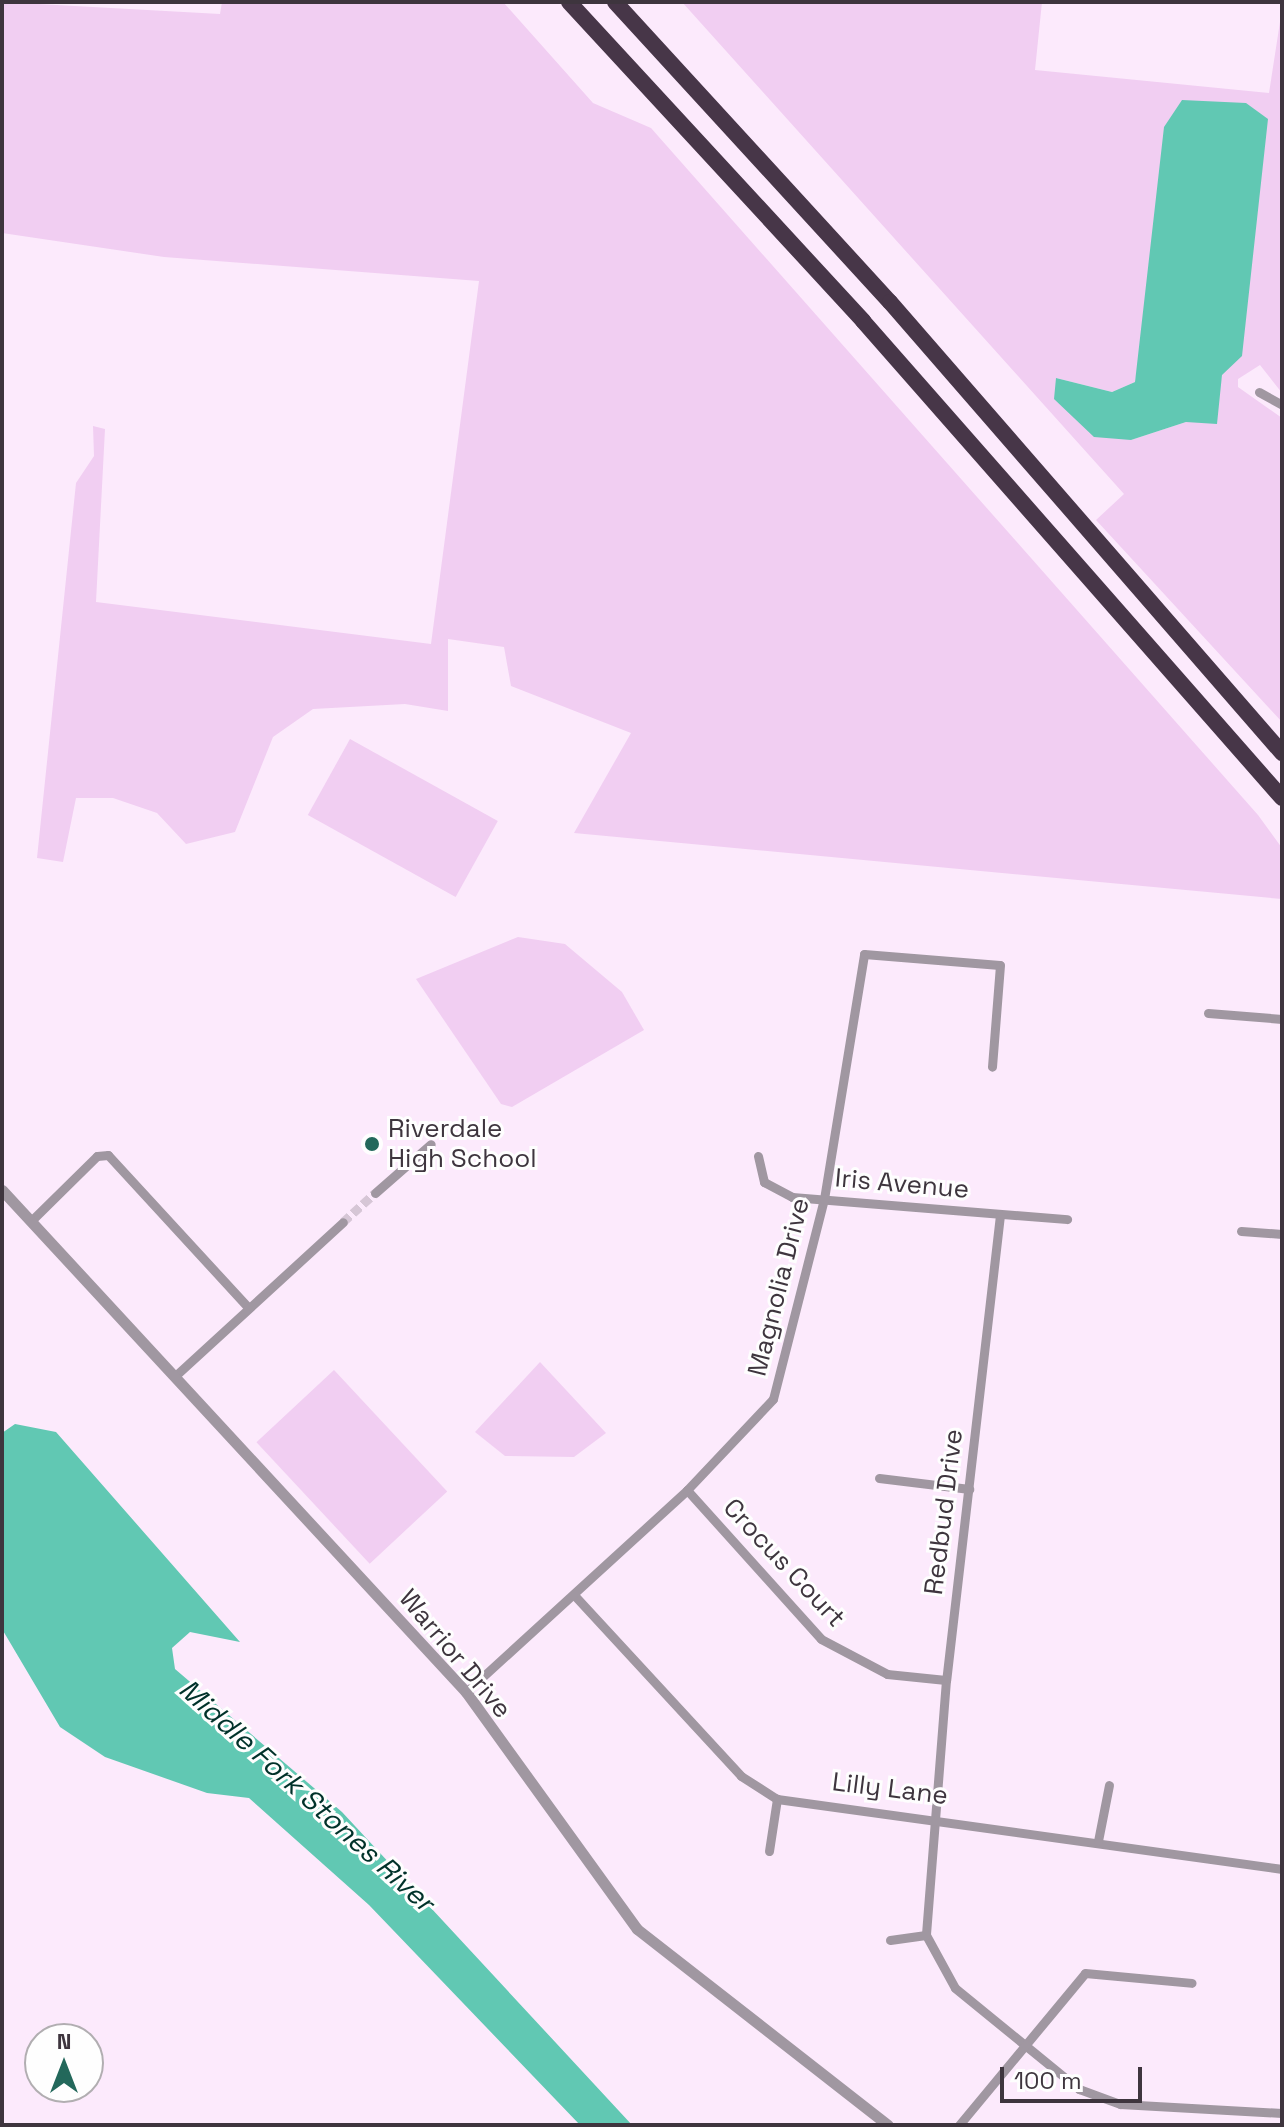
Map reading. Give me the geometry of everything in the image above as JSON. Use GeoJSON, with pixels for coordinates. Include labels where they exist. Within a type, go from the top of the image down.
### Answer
{"type":"FeatureCollection","features":[{"type":"Feature","properties":{"kind":"highway"},"geometry":{"type":"LineString","coordinates":[[569,2],[863,321],[1282,798]]}},
{"type":"Feature","properties":{"kind":"highway"},"geometry":{"type":"LineString","coordinates":[[615,2],[890,302],[1282,753]]}},
{"type":"Feature","properties":{"kind":"street"},"geometry":{"type":"LineString","coordinates":[[1259,392],[1282,405]]}},
{"type":"Feature","properties":{"kind":"street","name":"Magnolia Drive"},"geometry":{"type":"LineString","coordinates":[[466,1692],[575,1596],[687,1490],[773,1399],[824,1199],[864,954],[1000,965],[992,1067]]}},
{"type":"Feature","properties":{"kind":"street"},"geometry":{"type":"LineString","coordinates":[[1208,1013],[1282,1019]]}},
{"type":"Feature","properties":{"kind":"street"},"geometry":{"type":"LineString","coordinates":[[375,1193],[431,1144]]}},
{"type":"Feature","properties":{"kind":"street"},"geometry":{"type":"LineString","coordinates":[[32,1220],[97,1156],[108,1155],[248,1307]]}},
{"type":"Feature","properties":{"kind":"street","name":"Iris Avenue"},"geometry":{"type":"LineString","coordinates":[[758,1156],[759,1173],[773,1190],[824,1199],[1067,1219]]}},
{"type":"Feature","properties":{"kind":"street","name":"Warrior Drive"},"geometry":{"type":"LineString","coordinates":[[2,1190],[466,1692],[637,1929],[888,2125]]}},
{"type":"Feature","properties":{"kind":"street","name":"Redbud Drive"},"geometry":{"type":"LineString","coordinates":[[926,1935],[933,1815],[946,1680],[1000,1215]]}},
{"type":"Feature","properties":{"kind":"street"},"geometry":{"type":"LineString","coordinates":[[174,1377],[343,1222]]}},
{"type":"Feature","properties":{"kind":"street"},"geometry":{"type":"LineString","coordinates":[[1241,1231],[1282,1234]]}},
{"type":"Feature","properties":{"kind":"street"},"geometry":{"type":"LineString","coordinates":[[879,1478],[969,1489]]}},
{"type":"Feature","properties":{"kind":"street","name":"Crocus Court"},"geometry":{"type":"LineString","coordinates":[[687,1490],[821,1639],[854,1663],[887,1674],[946,1680]]}},
{"type":"Feature","properties":{"kind":"street","name":"Lilly Lane"},"geometry":{"type":"LineString","coordinates":[[575,1596],[741,1776],[777,1799],[933,1815],[1282,1869]]}},
{"type":"Feature","properties":{"kind":"street"},"geometry":{"type":"LineString","coordinates":[[1098,1841],[1109,1785]]}},
{"type":"Feature","properties":{"kind":"street"},"geometry":{"type":"LineString","coordinates":[[769,1851],[777,1799]]}},
{"type":"Feature","properties":{"kind":"street"},"geometry":{"type":"LineString","coordinates":[[890,1940],[926,1935],[955,1988],[1079,2089],[1120,2104],[1282,2113]]}},
{"type":"Feature","properties":{"kind":"street"},"geometry":{"type":"LineString","coordinates":[[959,2125],[1022,2045],[1085,1973],[1192,1983]]}},
{"type":"Feature","properties":{"kind":"shaded area"},"geometry":{"type":"Polygon","coordinates":[[[2,2],[220,14],[222,2],[503,2],[593,103],[651,128],[1258,815],[1282,848],[1282,899],[574,833],[631,733],[511,686],[504,647],[448,639],[448,711],[405,704],[313,709],[273,737],[235,832],[186,844],[157,813],[113,798],[76,798],[63,862],[37,858],[76,483],[94,456],[93,426],[105,429],[96,602],[431,644],[479,281],[164,257],[2,233],[2,2]]]}},
{"type":"Feature","properties":{"kind":"shaded area"},"geometry":{"type":"Polygon","coordinates":[[[682,2],[1042,2],[1035,70],[1269,93],[1282,9],[1282,393],[1260,365],[1238,379],[1238,387],[1282,418],[1282,722],[1096,520],[1124,494],[682,2]],[[1139,358],[1135,382],[1112,392],[1056,378],[1131,440],[1186,422],[1218,395],[1222,375],[1139,358]]]}},
{"type":"Feature","properties":{"kind":"shaded area"},"geometry":{"type":"Polygon","coordinates":[[[350,739],[498,821],[456,897],[308,815],[350,739]]]}},
{"type":"Feature","properties":{"kind":"shaded area"},"geometry":{"type":"Polygon","coordinates":[[[518,937],[565,944],[622,992],[644,1030],[512,1107],[501,1104],[416,979],[518,937]]]}},
{"type":"Feature","properties":{"kind":"shaded area"},"geometry":{"type":"Polygon","coordinates":[[[540,1362],[606,1433],[574,1457],[505,1456],[475,1432],[540,1362]]]}},
{"type":"Feature","properties":{"kind":"shaded area"},"geometry":{"type":"Polygon","coordinates":[[[334,1370],[447,1491],[370,1564],[256,1442],[334,1370]]]}},
{"type":"Feature","properties":{"kind":"water"},"geometry":{"type":"Polygon","coordinates":[[[1182,100],[1246,103],[1268,119],[1242,356],[1222,375],[1217,424],[1186,422],[1131,440],[1094,437],[1054,399],[1056,378],[1112,392],[1135,382],[1164,127],[1182,100]]]}},
{"type":"Feature","properties":{"kind":"water","name":"Middle Fork Stones River"},"geometry":{"type":"Polygon","coordinates":[[[15,1424],[56,1432],[240,1642],[190,1632],[172,1648],[175,1669],[342,1812],[632,2125],[580,2125],[369,1905],[249,1798],[207,1793],[105,1757],[60,1727],[2,1629],[2,1433],[15,1424]]]}},
{"type":"Feature","properties":{"kind":"tunnel"},"geometry":{"type":"LineString","coordinates":[[343,1222],[375,1193]]}},
{"type":"Feature","properties":{"kind":"place","name":"Riverdale High School"},"geometry":{"type":"Point","coordinates":[372,1144]}}]}
